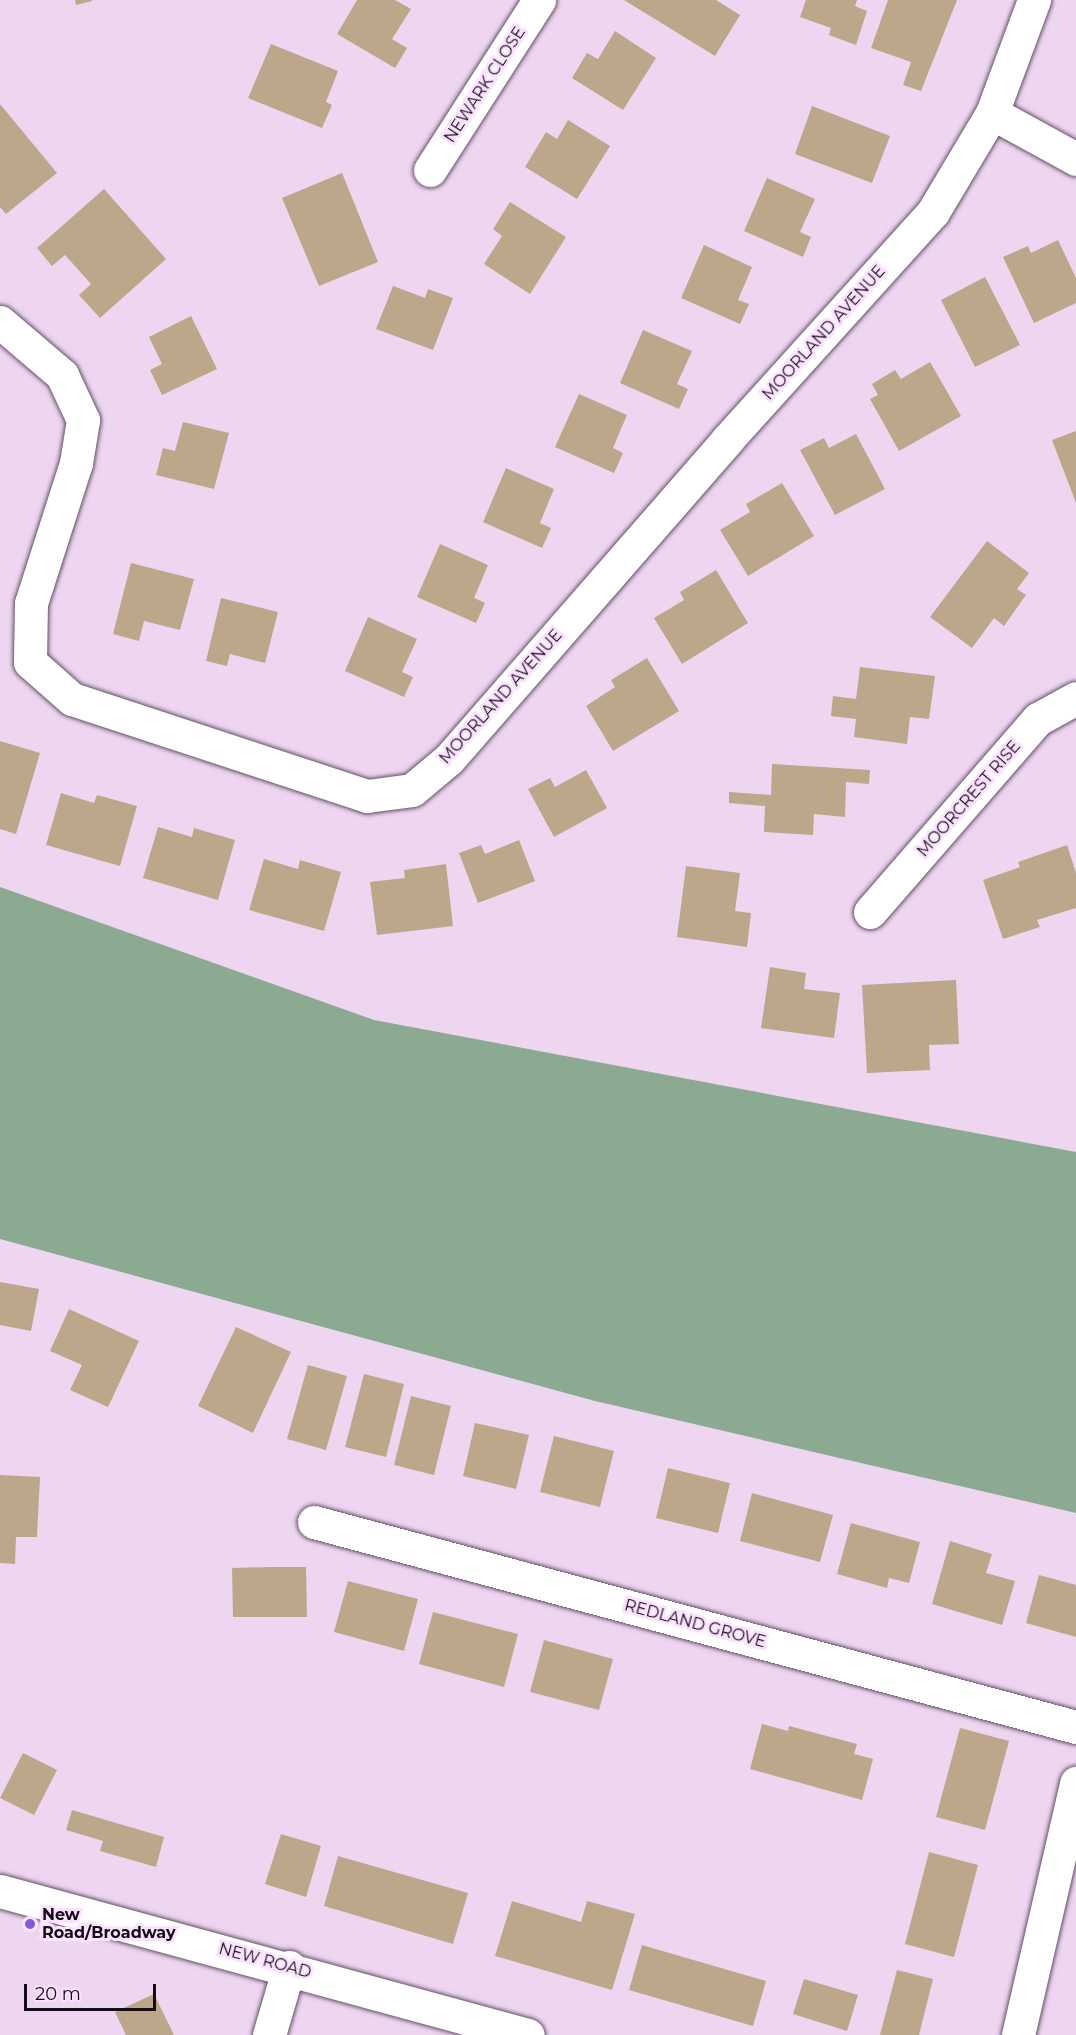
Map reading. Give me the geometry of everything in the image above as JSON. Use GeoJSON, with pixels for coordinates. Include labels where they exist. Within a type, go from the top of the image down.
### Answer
{"type":"FeatureCollection","features":[{"type":"Feature","properties":{"kind":"street","name":"NEWARK CLOSE"},"geometry":{"type":"LineString","coordinates":[[430,170],[539,0]]}},
{"type":"Feature","properties":{"kind":"street","name":"MOORLAND AVENUE"},"geometry":{"type":"LineString","coordinates":[[0,322],[62,375],[83,420],[76,463],[31,603],[30,662],[72,699],[367,796],[412,790],[449,759],[727,440],[933,212],[992,113],[1034,0]]}},
{"type":"Feature","properties":{"kind":"street"},"geometry":{"type":"LineString","coordinates":[[992,113],[1076,159]]}},
{"type":"Feature","properties":{"kind":"street","name":"MOORCREST RISE"},"geometry":{"type":"LineString","coordinates":[[870,912],[1038,719],[1076,698]]}},
{"type":"Feature","properties":{"kind":"street","name":"REDLAND GROVE"},"geometry":{"type":"LineString","coordinates":[[314,1522],[1076,1727]]}},
{"type":"Feature","properties":{"kind":"street"},"geometry":{"type":"LineString","coordinates":[[1018,2035],[1076,1783]]}},
{"type":"Feature","properties":{"kind":"street","name":"NEW ROAD"},"geometry":{"type":"LineString","coordinates":[[0,1891],[288,1967],[528,2035]]}},
{"type":"Feature","properties":{"kind":"street"},"geometry":{"type":"LineString","coordinates":[[269,2035],[288,1967]]}},
{"type":"Feature","properties":{"kind":"green space"},"geometry":{"type":"Polygon","coordinates":[[[0,887],[374,1020],[1076,1152],[1076,1513],[595,1401],[0,1239],[0,887]]]}},
{"type":"Feature","properties":{"kind":"building"},"geometry":{"type":"Polygon","coordinates":[[[75,0],[92,0],[92,1],[76,5],[75,0]]]}},
{"type":"Feature","properties":{"kind":"building"},"geometry":{"type":"Polygon","coordinates":[[[357,0],[395,0],[411,9],[392,39],[407,48],[395,68],[337,34],[357,0]]]}},
{"type":"Feature","properties":{"kind":"building"},"geometry":{"type":"Polygon","coordinates":[[[624,0],[716,0],[740,15],[715,56],[624,0]]]}},
{"type":"Feature","properties":{"kind":"building"},"geometry":{"type":"Polygon","coordinates":[[[806,0],[857,0],[855,6],[867,11],[856,45],[829,35],[831,28],[800,17],[806,0]]]}},
{"type":"Feature","properties":{"kind":"building"},"geometry":{"type":"Polygon","coordinates":[[[888,0],[957,0],[921,91],[903,85],[911,62],[871,48],[888,0]]]}},
{"type":"Feature","properties":{"kind":"building"},"geometry":{"type":"Polygon","coordinates":[[[615,31],[656,58],[623,110],[572,78],[587,53],[598,59],[615,31]]]}},
{"type":"Feature","properties":{"kind":"building"},"geometry":{"type":"Polygon","coordinates":[[[271,44],[338,71],[326,102],[332,105],[322,128],[248,98],[271,44]]]}},
{"type":"Feature","properties":{"kind":"building"},"geometry":{"type":"Polygon","coordinates":[[[0,104],[57,173],[6,214],[0,207],[0,104]]]}},
{"type":"Feature","properties":{"kind":"building"},"geometry":{"type":"Polygon","coordinates":[[[812,106],[890,136],[872,183],[795,154],[812,106]]]}},
{"type":"Feature","properties":{"kind":"building"},"geometry":{"type":"Polygon","coordinates":[[[568,120],[610,146],[577,199],[525,167],[546,132],[557,139],[568,120]]]}},
{"type":"Feature","properties":{"kind":"building"},"geometry":{"type":"Polygon","coordinates":[[[342,173],[378,262],[319,286],[282,198],[342,173]]]}},
{"type":"Feature","properties":{"kind":"building"},"geometry":{"type":"Polygon","coordinates":[[[767,178],[815,199],[800,232],[811,237],[803,257],[744,231],[767,178]]]}},
{"type":"Feature","properties":{"kind":"building"},"geometry":{"type":"Polygon","coordinates":[[[104,189],[166,259],[100,318],[79,295],[91,284],[65,255],[52,266],[37,248],[104,189]]]}},
{"type":"Feature","properties":{"kind":"building"},"geometry":{"type":"Polygon","coordinates":[[[510,202],[566,237],[530,294],[484,264],[502,236],[493,229],[510,202]]]}},
{"type":"Feature","properties":{"kind":"building"},"geometry":{"type":"Polygon","coordinates":[[[1058,240],[1076,278],[1076,303],[1034,323],[1003,257],[1028,246],[1031,253],[1058,240]]]}},
{"type":"Feature","properties":{"kind":"building"},"geometry":{"type":"Polygon","coordinates":[[[704,245],[752,267],[738,300],[749,304],[740,324],[681,298],[704,245]]]}},
{"type":"Feature","properties":{"kind":"building"},"geometry":{"type":"Polygon","coordinates":[[[985,277],[1020,345],[975,367],[941,300],[985,277]]]}},
{"type":"Feature","properties":{"kind":"building"},"geometry":{"type":"Polygon","coordinates":[[[393,286],[425,298],[428,289],[453,298],[433,350],[376,329],[393,286]]]}},
{"type":"Feature","properties":{"kind":"building"},"geometry":{"type":"Polygon","coordinates":[[[191,316],[217,369],[162,395],[150,370],[162,364],[149,337],[191,316]]]}},
{"type":"Feature","properties":{"kind":"building"},"geometry":{"type":"Polygon","coordinates":[[[643,330],[692,351],[677,384],[688,389],[679,409],[620,383],[643,330]]]}},
{"type":"Feature","properties":{"kind":"building"},"geometry":{"type":"Polygon","coordinates":[[[930,362],[961,416],[899,451],[870,399],[878,395],[872,384],[895,370],[901,379],[930,362]]]}},
{"type":"Feature","properties":{"kind":"building"},"geometry":{"type":"Polygon","coordinates":[[[579,394],[627,415],[613,448],[623,453],[614,473],[555,447],[579,394]]]}},
{"type":"Feature","properties":{"kind":"building"},"geometry":{"type":"Polygon","coordinates":[[[183,422],[229,433],[214,489],[156,475],[163,448],[175,451],[183,422]]]}},
{"type":"Feature","properties":{"kind":"building"},"geometry":{"type":"Polygon","coordinates":[[[1076,431],[1076,503],[1052,440],[1076,431]]]}},
{"type":"Feature","properties":{"kind":"building"},"geometry":{"type":"Polygon","coordinates":[[[856,434],[885,489],[835,515],[800,450],[824,438],[829,448],[856,434]]]}},
{"type":"Feature","properties":{"kind":"building"},"geometry":{"type":"Polygon","coordinates":[[[506,468],[554,489],[540,523],[551,528],[542,548],[483,522],[506,468]]]}},
{"type":"Feature","properties":{"kind":"building"},"geometry":{"type":"Polygon","coordinates":[[[782,483],[814,536],[748,576],[720,530],[750,512],[746,504],[782,483]]]}},
{"type":"Feature","properties":{"kind":"building"},"geometry":{"type":"Polygon","coordinates":[[[987,541],[1029,573],[1017,589],[1026,595],[1004,626],[994,618],[972,648],[930,617],[987,541]]]}},
{"type":"Feature","properties":{"kind":"building"},"geometry":{"type":"Polygon","coordinates":[[[440,544],[488,565],[474,598],[485,603],[476,623],[417,597],[440,544]]]}},
{"type":"Feature","properties":{"kind":"building"},"geometry":{"type":"Polygon","coordinates":[[[131,563],[194,579],[180,630],[144,621],[139,641],[113,634],[131,563]]]}},
{"type":"Feature","properties":{"kind":"building"},"geometry":{"type":"Polygon","coordinates":[[[716,570],[748,623],[682,664],[654,618],[684,600],[680,592],[716,570]]]}},
{"type":"Feature","properties":{"kind":"building"},"geometry":{"type":"Polygon","coordinates":[[[221,598],[278,612],[265,663],[230,654],[227,666],[206,661],[221,598]]]}},
{"type":"Feature","properties":{"kind":"building"},"geometry":{"type":"Polygon","coordinates":[[[368,617],[417,639],[402,672],[413,677],[404,697],[345,671],[368,617]]]}},
{"type":"Feature","properties":{"kind":"building"},"geometry":{"type":"Polygon","coordinates":[[[647,658],[679,711],[613,751],[586,706],[615,687],[611,680],[647,658]]]}},
{"type":"Feature","properties":{"kind":"building"},"geometry":{"type":"Polygon","coordinates":[[[860,667],[935,676],[929,719],[910,717],[907,744],[854,737],[856,719],[831,716],[833,696],[856,699],[860,667]]]}},
{"type":"Feature","properties":{"kind":"building"},"geometry":{"type":"Polygon","coordinates":[[[0,741],[40,753],[16,834],[0,829],[0,741]]]}},
{"type":"Feature","properties":{"kind":"building"},"geometry":{"type":"Polygon","coordinates":[[[772,764],[870,770],[869,784],[846,782],[845,817],[814,814],[813,835],[764,832],[765,806],[729,803],[729,792],[771,795],[772,764]]]}},
{"type":"Feature","properties":{"kind":"building"},"geometry":{"type":"Polygon","coordinates":[[[586,770],[607,808],[554,837],[528,789],[550,778],[555,787],[586,770]]]}},
{"type":"Feature","properties":{"kind":"building"},"geometry":{"type":"Polygon","coordinates":[[[61,793],[94,803],[97,795],[137,806],[120,866],[46,845],[61,793]]]}},
{"type":"Feature","properties":{"kind":"building"},"geometry":{"type":"Polygon","coordinates":[[[158,827],[192,837],[194,828],[235,840],[218,900],[143,878],[158,827]]]}},
{"type":"Feature","properties":{"kind":"building"},"geometry":{"type":"Polygon","coordinates":[[[519,840],[535,881],[478,903],[459,853],[481,845],[485,854],[519,840]]]}},
{"type":"Feature","properties":{"kind":"building"},"geometry":{"type":"Polygon","coordinates":[[[1067,845],[1076,873],[1076,908],[1037,920],[1040,927],[1003,939],[983,880],[1020,867],[1018,862],[1067,845]]]}},
{"type":"Feature","properties":{"kind":"building"},"geometry":{"type":"Polygon","coordinates":[[[264,859],[298,869],[300,860],[341,872],[324,931],[249,910],[264,859]]]}},
{"type":"Feature","properties":{"kind":"building"},"geometry":{"type":"Polygon","coordinates":[[[446,864],[453,926],[377,935],[370,882],[405,878],[404,870],[446,864]]]}},
{"type":"Feature","properties":{"kind":"building"},"geometry":{"type":"Polygon","coordinates":[[[686,866],[740,873],[735,911],[751,913],[747,947],[677,937],[686,866]]]}},
{"type":"Feature","properties":{"kind":"building"},"geometry":{"type":"Polygon","coordinates":[[[770,967],[806,973],[804,989],[840,993],[834,1038],[761,1028],[770,967]]]}},
{"type":"Feature","properties":{"kind":"building"},"geometry":{"type":"Polygon","coordinates":[[[956,980],[959,1044],[929,1045],[930,1070],[867,1073],[862,985],[956,980]]]}},
{"type":"Feature","properties":{"kind":"building"},"geometry":{"type":"Polygon","coordinates":[[[0,1282],[39,1289],[31,1331],[0,1325],[0,1282]]]}},
{"type":"Feature","properties":{"kind":"building"},"geometry":{"type":"Polygon","coordinates":[[[69,1309],[139,1341],[108,1407],[70,1390],[82,1365],[50,1351],[69,1309]]]}},
{"type":"Feature","properties":{"kind":"building"},"geometry":{"type":"Polygon","coordinates":[[[236,1327],[291,1352],[253,1433],[198,1406],[236,1327]]]}},
{"type":"Feature","properties":{"kind":"building"},"geometry":{"type":"Polygon","coordinates":[[[308,1365],[347,1376],[326,1450],[287,1439],[308,1365]]]}},
{"type":"Feature","properties":{"kind":"building"},"geometry":{"type":"Polygon","coordinates":[[[364,1374],[404,1384],[386,1457],[345,1447],[364,1374]]]}},
{"type":"Feature","properties":{"kind":"building"},"geometry":{"type":"Polygon","coordinates":[[[411,1396],[451,1406],[434,1475],[394,1465],[411,1396]]]}},
{"type":"Feature","properties":{"kind":"building"},"geometry":{"type":"Polygon","coordinates":[[[475,1423],[529,1435],[516,1489],[463,1476],[475,1423]]]}},
{"type":"Feature","properties":{"kind":"building"},"geometry":{"type":"Polygon","coordinates":[[[554,1436],[614,1451],[600,1507],[540,1492],[554,1436]]]}},
{"type":"Feature","properties":{"kind":"building"},"geometry":{"type":"Polygon","coordinates":[[[668,1468],[730,1483],[718,1533],[656,1518],[668,1468]]]}},
{"type":"Feature","properties":{"kind":"building"},"geometry":{"type":"Polygon","coordinates":[[[0,1475],[40,1477],[37,1537],[16,1537],[15,1564],[0,1563],[0,1475]]]}},
{"type":"Feature","properties":{"kind":"building"},"geometry":{"type":"Polygon","coordinates":[[[752,1493],[833,1515],[820,1562],[740,1541],[752,1493]]]}},
{"type":"Feature","properties":{"kind":"building"},"geometry":{"type":"Polygon","coordinates":[[[851,1523],[920,1542],[909,1583],[889,1578],[887,1588],[837,1574],[851,1523]]]}},
{"type":"Feature","properties":{"kind":"building"},"geometry":{"type":"Polygon","coordinates":[[[950,1541],[992,1554],[986,1573],[1015,1581],[1002,1625],[932,1604],[950,1541]]]}},
{"type":"Feature","properties":{"kind":"building"},"geometry":{"type":"Polygon","coordinates":[[[306,1567],[307,1617],[233,1617],[232,1568],[306,1567]]]}},
{"type":"Feature","properties":{"kind":"building"},"geometry":{"type":"Polygon","coordinates":[[[1039,1575],[1076,1585],[1076,1637],[1026,1623],[1039,1575]]]}},
{"type":"Feature","properties":{"kind":"building"},"geometry":{"type":"Polygon","coordinates":[[[348,1581],[418,1599],[404,1651],[334,1632],[348,1581]]]}},
{"type":"Feature","properties":{"kind":"building"},"geometry":{"type":"Polygon","coordinates":[[[433,1612],[518,1634],[504,1687],[419,1664],[433,1612]]]}},
{"type":"Feature","properties":{"kind":"building"},"geometry":{"type":"Polygon","coordinates":[[[544,1640],[613,1659],[599,1710],[530,1692],[544,1640]]]}},
{"type":"Feature","properties":{"kind":"building"},"geometry":{"type":"Polygon","coordinates":[[[762,1724],[788,1731],[789,1726],[857,1744],[854,1754],[873,1759],[862,1800],[750,1769],[762,1724]]]}},
{"type":"Feature","properties":{"kind":"building"},"geometry":{"type":"Polygon","coordinates":[[[960,1728],[1009,1741],[985,1830],[936,1817],[960,1728]]]}},
{"type":"Feature","properties":{"kind":"building"},"geometry":{"type":"Polygon","coordinates":[[[23,1753],[57,1770],[34,1815],[0,1798],[23,1753]]]}},
{"type":"Feature","properties":{"kind":"building"},"geometry":{"type":"Polygon","coordinates":[[[72,1810],[164,1837],[156,1867],[100,1851],[103,1841],[66,1830],[72,1810]]]}},
{"type":"Feature","properties":{"kind":"building"},"geometry":{"type":"Polygon","coordinates":[[[281,1834],[321,1846],[306,1897],[265,1884],[281,1834]]]}},
{"type":"Feature","properties":{"kind":"building"},"geometry":{"type":"Polygon","coordinates":[[[929,1852],[978,1865],[954,1957],[905,1944],[929,1852]]]}},
{"type":"Feature","properties":{"kind":"building"},"geometry":{"type":"Polygon","coordinates":[[[338,1856],[468,1893],[453,1944],[324,1906],[338,1856]]]}},
{"type":"Feature","properties":{"kind":"building"},"geometry":{"type":"Polygon","coordinates":[[[512,1901],[581,1922],[587,1901],[635,1914],[612,1990],[495,1956],[512,1901]]]}},
{"type":"Feature","properties":{"kind":"building"},"geometry":{"type":"Polygon","coordinates":[[[642,1945],[766,1981],[753,2026],[629,1990],[642,1945]]]}},
{"type":"Feature","properties":{"kind":"building"},"geometry":{"type":"Polygon","coordinates":[[[897,1970],[933,1979],[919,2035],[880,2035],[897,1970]]]}},
{"type":"Feature","properties":{"kind":"building"},"geometry":{"type":"Polygon","coordinates":[[[804,1979],[858,1995],[847,2031],[793,2014],[804,1979]]]}},
{"type":"Feature","properties":{"kind":"building"},"geometry":{"type":"Polygon","coordinates":[[[154,1994],[174,2035],[126,2035],[115,2012],[154,1994]]]}},
{"type":"Feature","properties":{"kind":"place","name":"New Road/Broadway"},"geometry":{"type":"Point","coordinates":[30,1924]}}]}
